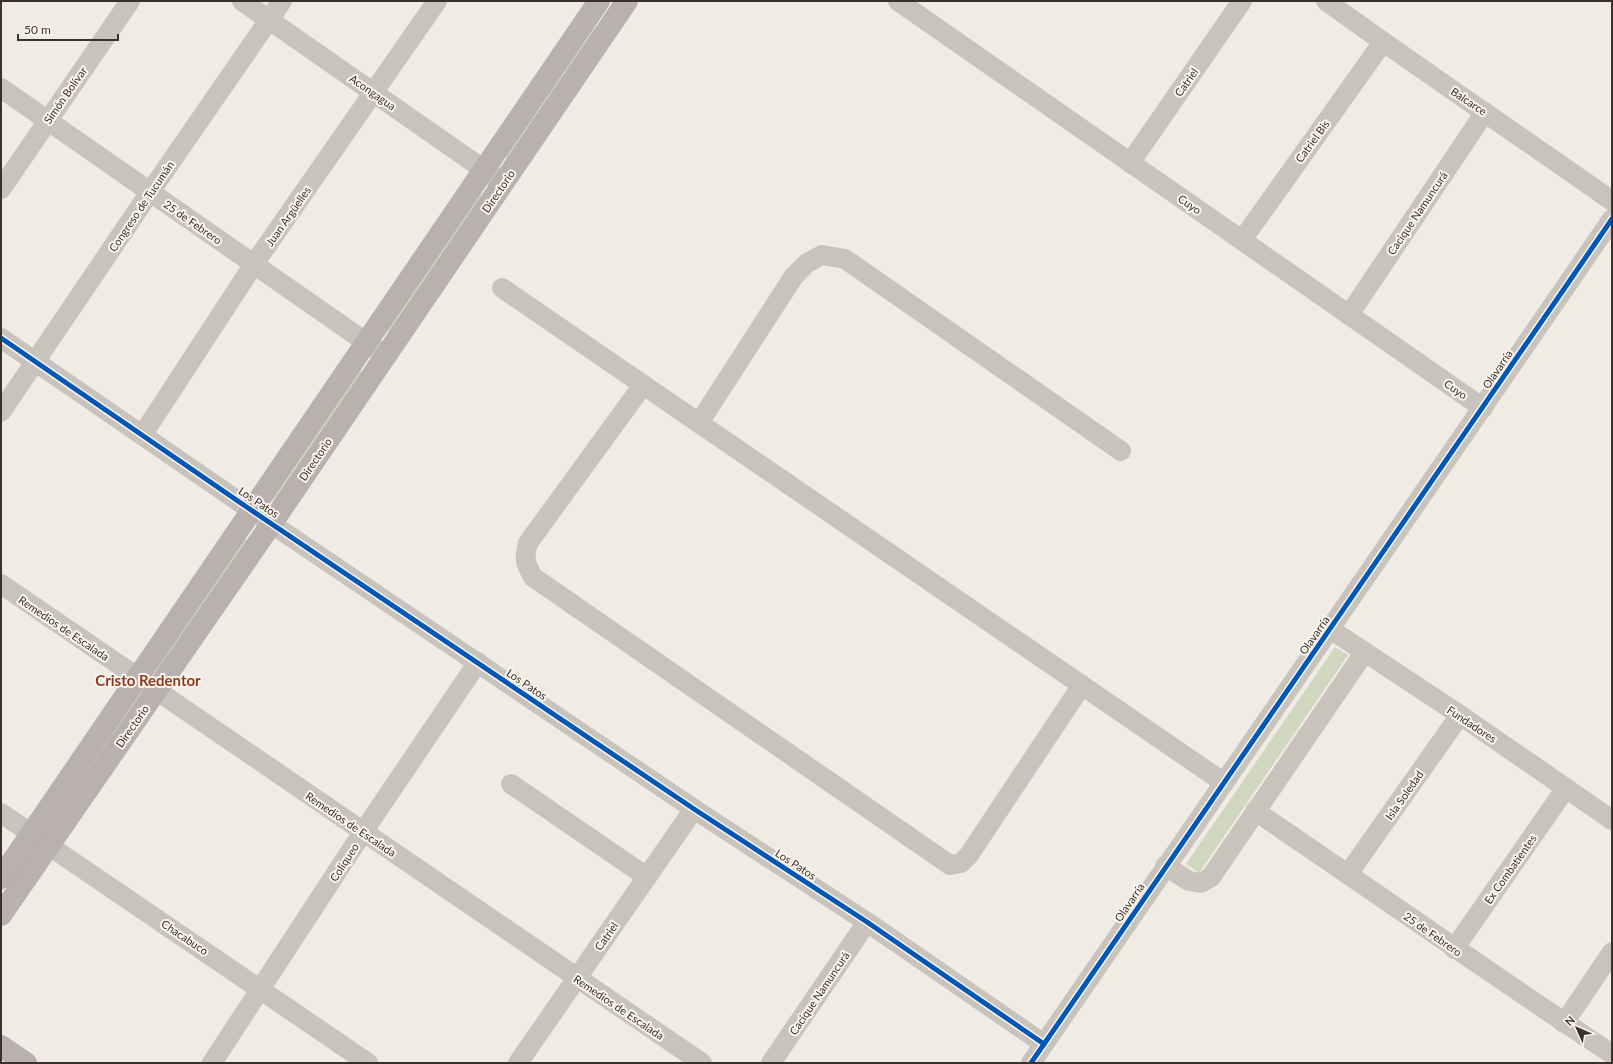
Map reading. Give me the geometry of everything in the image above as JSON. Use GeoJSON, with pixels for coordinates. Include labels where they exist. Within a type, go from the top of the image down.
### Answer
{"type":"FeatureCollection","features":[{"type":"Feature","properties":{"kind":"main road","name":"Directorio"},"geometry":{"type":"LineString","coordinates":[[1,878],[599,1]]}},
{"type":"Feature","properties":{"kind":"main road","name":"Directorio"},"geometry":{"type":"LineString","coordinates":[[1,915],[272,523],[503,183],[619,4]]}},
{"type":"Feature","properties":{"kind":"main road"},"geometry":{"type":"LineString","coordinates":[[1,1046],[26,1063]]}},
{"type":"Feature","properties":{"kind":"street","name":"Simón Bolívar"},"geometry":{"type":"LineString","coordinates":[[1,189],[130,1]]}},
{"type":"Feature","properties":{"kind":"street","name":"Acongagua"},"geometry":{"type":"LineString","coordinates":[[242,1],[503,183]]}},
{"type":"Feature","properties":{"kind":"street","name":"Congreso de Tucumán"},"geometry":{"type":"LineString","coordinates":[[1,412],[282,1]]}},
{"type":"Feature","properties":{"kind":"street","name":"Juan Argüelles"},"geometry":{"type":"LineString","coordinates":[[143,434],[254,264],[437,1]]}},
{"type":"Feature","properties":{"kind":"street","name":"Cuyo"},"geometry":{"type":"LineString","coordinates":[[898,1],[1482,408]]}},
{"type":"Feature","properties":{"kind":"street","name":"Catriel"},"geometry":{"type":"LineString","coordinates":[[1130,163],[1242,1]]}},
{"type":"Feature","properties":{"kind":"street","name":"Balcarce"},"geometry":{"type":"LineString","coordinates":[[1326,1],[1612,201]]}},
{"type":"Feature","properties":{"kind":"street","name":"Catriel Bis"},"geometry":{"type":"LineString","coordinates":[[1242,240],[1383,42]]}},
{"type":"Feature","properties":{"kind":"street","name":"25 de Febrero"},"geometry":{"type":"LineString","coordinates":[[1,88],[386,355]]}},
{"type":"Feature","properties":{"kind":"street","name":"Cacique Namuncurá"},"geometry":{"type":"LineString","coordinates":[[1349,315],[1486,112]]}},
{"type":"Feature","properties":{"kind":"street","name":"Olavarría"},"geometry":{"type":"LineString","coordinates":[[1031,1063],[1612,219]]}},
{"type":"Feature","properties":{"kind":"street"},"geometry":{"type":"LineString","coordinates":[[699,423],[794,276],[807,263],[822,255],[845,258],[1120,451]]}},
{"type":"Feature","properties":{"kind":"street"},"geometry":{"type":"LineString","coordinates":[[502,288],[1223,782]]}},
{"type":"Feature","properties":{"kind":"street","name":"Los Patos"},"geometry":{"type":"LineString","coordinates":[[1,338],[143,434],[251,510],[694,809],[867,922],[1044,1044]]}},
{"type":"Feature","properties":{"kind":"street"},"geometry":{"type":"LineString","coordinates":[[643,385],[528,543],[525,554],[526,564],[533,577],[943,860],[950,864],[961,863],[969,855],[1082,685]]}},
{"type":"Feature","properties":{"kind":"street","name":"Remedios de Escalada"},"geometry":{"type":"LineString","coordinates":[[1,584],[702,1063]]}},
{"type":"Feature","properties":{"kind":"street","name":"Fundadores"},"geometry":{"type":"LineString","coordinates":[[1330,629],[1364,653],[1460,715],[1612,820]]}},
{"type":"Feature","properties":{"kind":"street"},"geometry":{"type":"LineString","coordinates":[[1166,866],[1189,881],[1201,883],[1211,877],[1364,653]]}},
{"type":"Feature","properties":{"kind":"street","name":"Coliqueo"},"geometry":{"type":"LineString","coordinates":[[212,1063],[363,832],[478,662]]}},
{"type":"Feature","properties":{"kind":"street","name":"Isla Soledad"},"geometry":{"type":"LineString","coordinates":[[1348,874],[1460,715]]}},
{"type":"Feature","properties":{"kind":"street"},"geometry":{"type":"LineString","coordinates":[[511,784],[647,877]]}},
{"type":"Feature","properties":{"kind":"street","name":"Ex Combatientes"},"geometry":{"type":"LineString","coordinates":[[1454,949],[1566,788]]}},
{"type":"Feature","properties":{"kind":"street","name":"Catriel"},"geometry":{"type":"LineString","coordinates":[[518,1063],[694,809]]}},
{"type":"Feature","properties":{"kind":"street","name":"25 de Febrero"},"geometry":{"type":"LineString","coordinates":[[1256,811],[1454,949],[1612,1054]]}},
{"type":"Feature","properties":{"kind":"street","name":"Chacabuco"},"geometry":{"type":"LineString","coordinates":[[1,812],[368,1063]]}},
{"type":"Feature","properties":{"kind":"street","name":"Cacique Namuncurá"},"geometry":{"type":"LineString","coordinates":[[771,1063],[867,922]]}},
{"type":"Feature","properties":{"kind":"street"},"geometry":{"type":"LineString","coordinates":[[1564,1023],[1612,952]]}},
{"type":"Feature","properties":{"kind":"green space"},"geometry":{"type":"Polygon","coordinates":[[[596,26],[600,29],[508,159],[504,156],[596,26]]]}},
{"type":"Feature","properties":{"kind":"green space"},"geometry":{"type":"Polygon","coordinates":[[[477,193],[482,196],[391,333],[387,330],[477,193]]]}},
{"type":"Feature","properties":{"kind":"green space"},"geometry":{"type":"Polygon","coordinates":[[[360,370],[364,373],[275,503],[271,500],[360,370]]]}},
{"type":"Feature","properties":{"kind":"green space"},"geometry":{"type":"Polygon","coordinates":[[[244,538],[248,541],[159,670],[155,668],[244,538]]]}},
{"type":"Feature","properties":{"kind":"green space"},"geometry":{"type":"Polygon","coordinates":[[[1335,647],[1348,655],[1199,873],[1186,864],[1335,647]]]}},
{"type":"Feature","properties":{"kind":"cycle path"},"geometry":{"type":"LineString","coordinates":[[1031,1063],[1612,219]]}},
{"type":"Feature","properties":{"kind":"cycle path"},"geometry":{"type":"LineString","coordinates":[[1,338],[251,510],[694,809],[867,922],[1044,1044]]}},
{"type":"Feature","properties":{"kind":"district","name":"Cristo Redentor"},"geometry":{"type":"Point","coordinates":[148,680]}}]}
